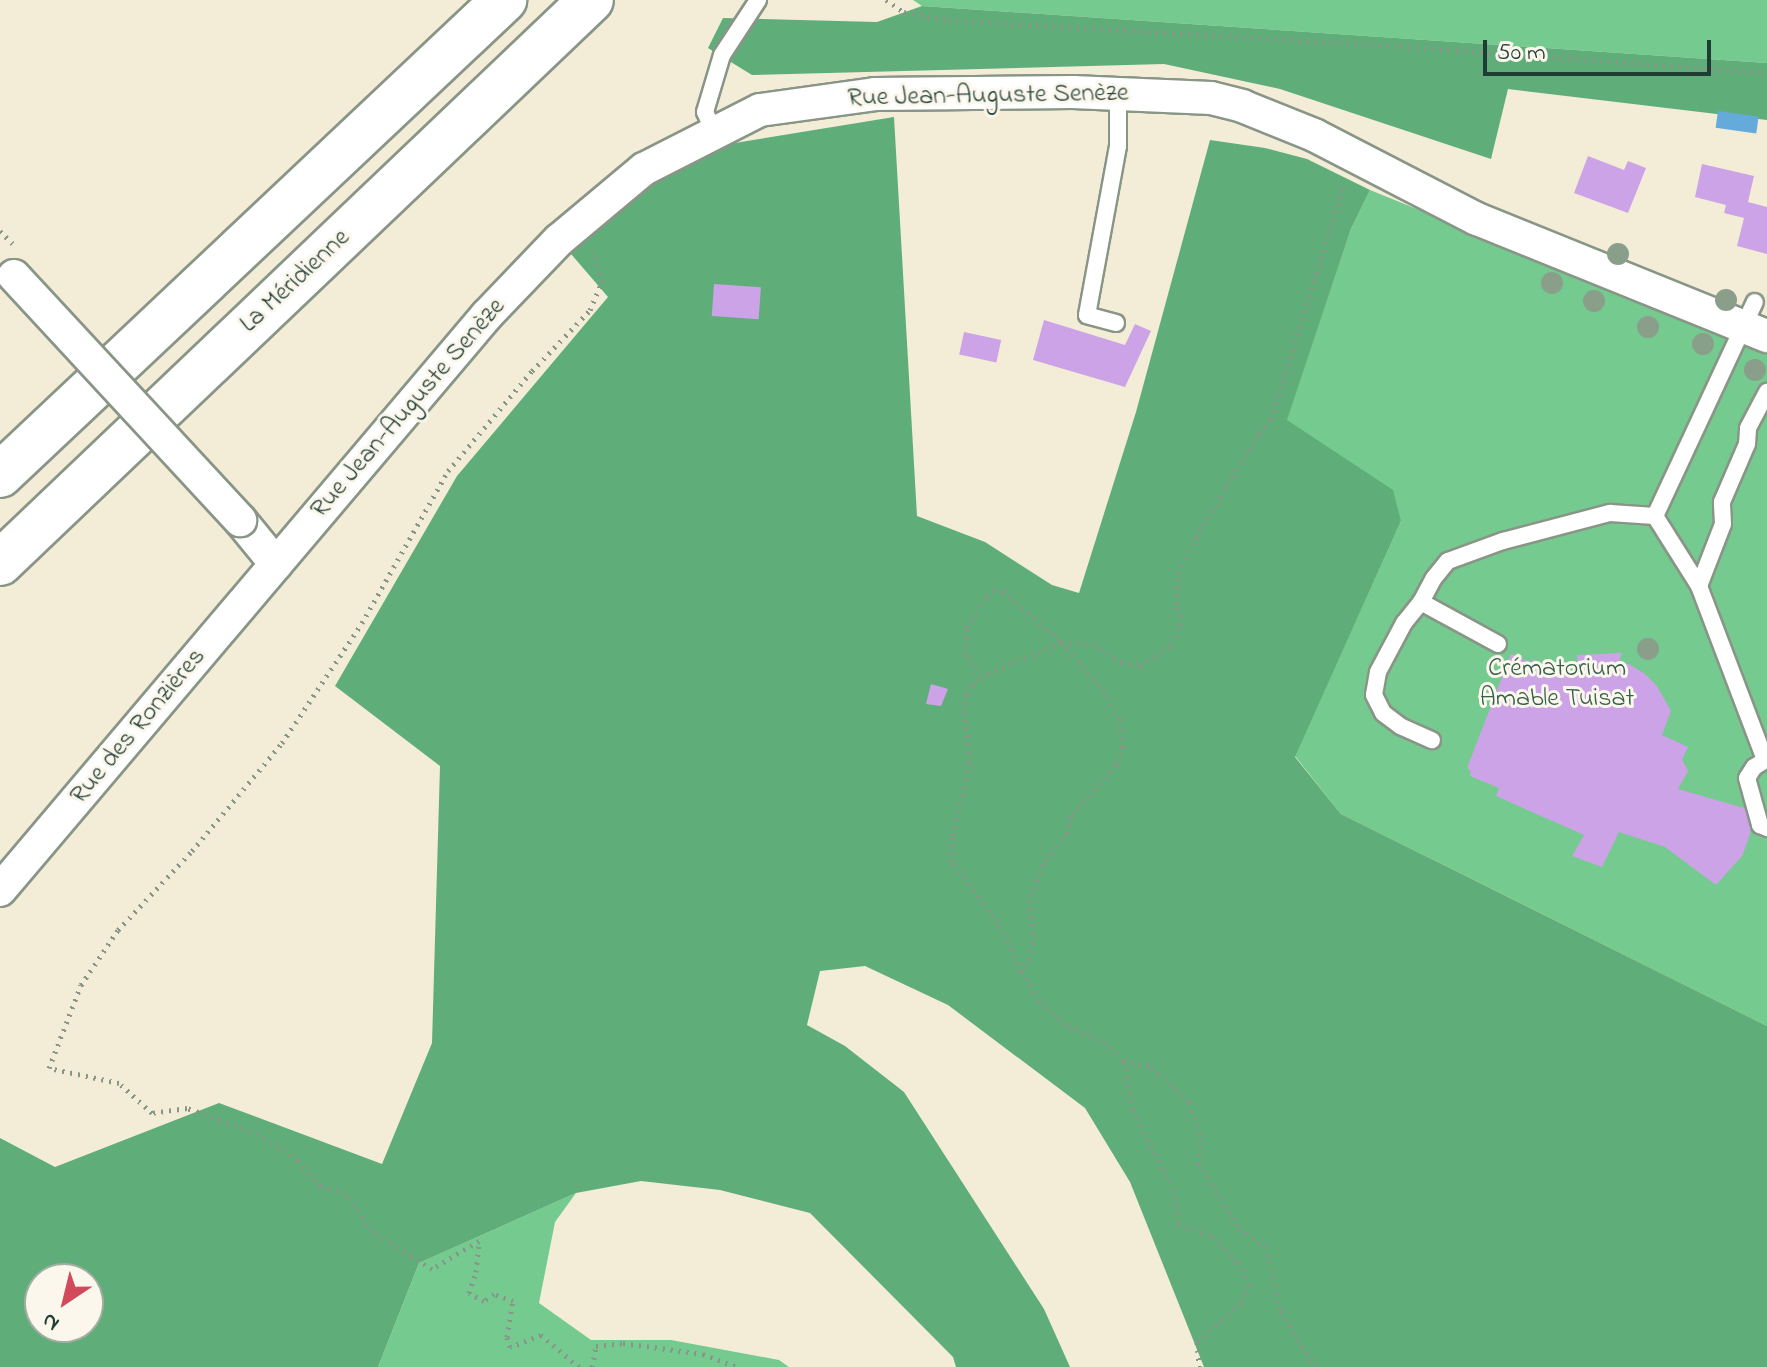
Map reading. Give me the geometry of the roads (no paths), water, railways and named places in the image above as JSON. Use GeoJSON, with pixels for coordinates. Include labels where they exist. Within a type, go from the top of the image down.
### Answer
{"type":"FeatureCollection","features":[{"type":"Feature","properties":{"kind":"highway"},"geometry":{"type":"LineString","coordinates":[[0,475],[504,0]]}},
{"type":"Feature","properties":{"kind":"highway","name":"La Méridienne"},"geometry":{"type":"LineString","coordinates":[[0,563],[591,0]]}},
{"type":"Feature","properties":{"kind":"highway"},"geometry":{"type":"LineString","coordinates":[[0,440],[192,293]]}},
{"type":"Feature","properties":{"kind":"street","name":"Rue Jean-Auguste Senèze"},"geometry":{"type":"LineString","coordinates":[[276,564],[487,315],[579,221],[644,169],[760,110],[875,94],[1118,94],[1211,98],[1242,106],[1356,157],[1477,219],[1756,322]]}},
{"type":"Feature","properties":{"kind":"street"},"geometry":{"type":"LineString","coordinates":[[7,269],[240,520],[276,564]]}},
{"type":"Feature","properties":{"kind":"street","name":"Rue des Ronzières"},"geometry":{"type":"LineString","coordinates":[[0,890],[276,564]]}},
{"type":"Feature","properties":{"kind":"lane"},"geometry":{"type":"LineString","coordinates":[[714,132],[705,112],[722,55],[758,0]]}},
{"type":"Feature","properties":{"kind":"lane"},"geometry":{"type":"LineString","coordinates":[[1116,323],[1087,315],[1118,146],[1118,94]]}},
{"type":"Feature","properties":{"kind":"lane"},"geometry":{"type":"LineString","coordinates":[[1655,516],[1756,322]]}},
{"type":"Feature","properties":{"kind":"lane"},"geometry":{"type":"LineString","coordinates":[[1699,586],[1723,524],[1722,502],[1747,444],[1748,428],[1767,392]]}},
{"type":"Feature","properties":{"kind":"lane"},"geometry":{"type":"LineString","coordinates":[[1432,740],[1400,726],[1383,713],[1374,695],[1378,672],[1404,623],[1448,561],[1503,541],[1610,513],[1655,516]]}},
{"type":"Feature","properties":{"kind":"lane"},"geometry":{"type":"LineString","coordinates":[[1655,516],[1699,586],[1766,759],[1747,778],[1760,825],[1767,828]]}},
{"type":"Feature","properties":{"kind":"lane"},"geometry":{"type":"LineString","coordinates":[[1421,602],[1498,644]]}},
{"type":"Feature","properties":{"kind":"water"},"geometry":{"type":"Polygon","coordinates":[[[1718,111],[1759,117],[1756,134],[1716,128],[1718,111]]]}},
{"type":"Feature","properties":{"kind":"park label","name":"Crématorium Amable Tuisat"},"geometry":{"type":"Point","coordinates":[1557,685]}}]}
